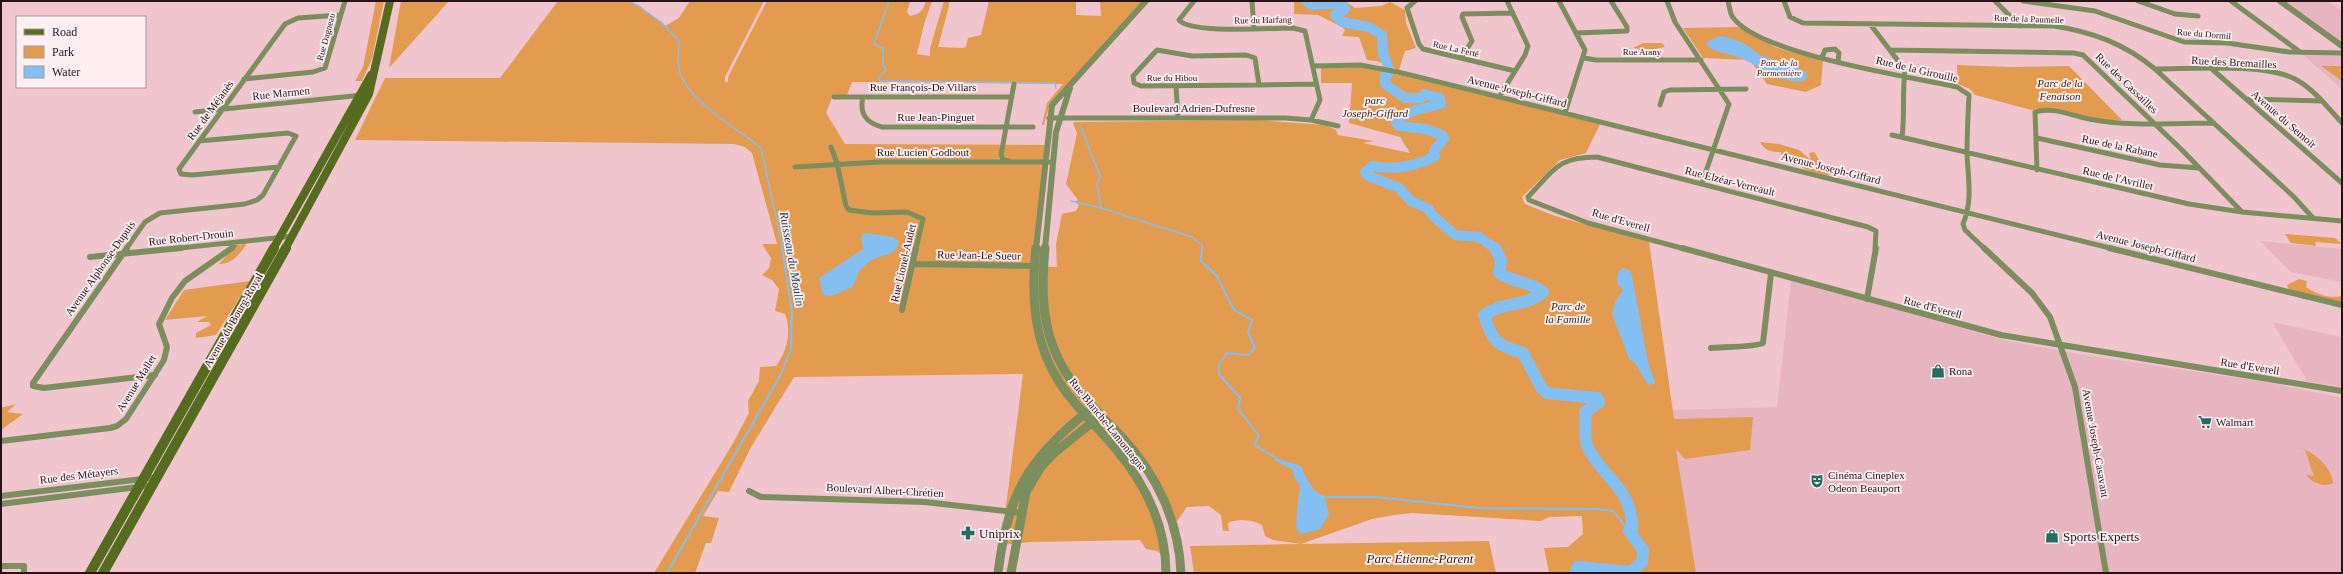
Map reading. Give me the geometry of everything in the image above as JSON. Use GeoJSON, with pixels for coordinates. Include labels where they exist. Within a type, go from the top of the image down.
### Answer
{"type":"FeatureCollection","features":[{"type":"Feature","properties":{"kind":"main road","name":"Avenue du Bourg-Royal"},"geometry":{"type":"LineString","coordinates":[[103,573],[293,236],[369,94],[390,1]]}},
{"type":"Feature","properties":{"kind":"main road","name":"Avenue du Bourg-Royal"},"geometry":{"type":"LineString","coordinates":[[90,573],[280,237],[358,95],[376,67]]}},
{"type":"Feature","properties":{"kind":"street","name":"Rue Dagneau"},"geometry":{"type":"LineString","coordinates":[[244,79],[313,72],[325,68],[345,1]]}},
{"type":"Feature","properties":{"kind":"street","name":"Rue Blanche-Lamontagne"},"geometry":{"type":"LineString","coordinates":[[1146,1],[1052,105],[1049,118],[1044,316],[1054,349],[1068,376],[1092,408],[1125,442],[1155,481],[1175,524],[1182,561],[1181,573]]}},
{"type":"Feature","properties":{"kind":"street","name":"Rue du Harfang"},"geometry":{"type":"LineString","coordinates":[[1194,1],[1179,20],[1182,24],[1202,28],[1293,28],[1306,31],[1320,100],[1311,120]]}},
{"type":"Feature","properties":{"kind":"street"},"geometry":{"type":"LineString","coordinates":[[1252,1],[1251,8],[1254,28]]}},
{"type":"Feature","properties":{"kind":"street","name":"Rue La Ferté"},"geometry":{"type":"LineString","coordinates":[[1415,1],[1408,8],[1420,47],[1515,71]]}},
{"type":"Feature","properties":{"kind":"street"},"geometry":{"type":"LineString","coordinates":[[1499,97],[1525,55],[1528,46],[1507,1]]}},
{"type":"Feature","properties":{"kind":"street"},"geometry":{"type":"LineString","coordinates":[[1559,1],[1585,50],[1584,58],[1577,72],[1565,113]]}},
{"type":"Feature","properties":{"kind":"street"},"geometry":{"type":"LineString","coordinates":[[1576,33],[1627,31],[1627,27],[1611,1]]}},
{"type":"Feature","properties":{"kind":"street"},"geometry":{"type":"LineString","coordinates":[[1667,1],[1675,22],[1729,104],[1702,184]]}},
{"type":"Feature","properties":{"kind":"street","name":"Rue de la Girouille"},"geometry":{"type":"LineString","coordinates":[[1728,1],[1730,13],[1752,32],[1788,49],[1822,58],[1957,87],[1967,92],[1969,95],[1967,154],[1970,192],[1968,212]]}},
{"type":"Feature","properties":{"kind":"street","name":"Rue de la Paumelle"},"geometry":{"type":"LineString","coordinates":[[1784,1],[1790,17],[1798,22],[2054,26],[2090,32],[2130,48],[2155,69],[2294,197],[2313,218]]}},
{"type":"Feature","properties":{"kind":"street"},"geometry":{"type":"LineString","coordinates":[[1995,1],[2020,26]]}},
{"type":"Feature","properties":{"kind":"street","name":"Rue du Dormil"},"geometry":{"type":"LineString","coordinates":[[2023,1],[2046,2],[2110,15],[2184,42],[2227,43],[2300,52],[2342,53]]}},
{"type":"Feature","properties":{"kind":"street"},"geometry":{"type":"LineString","coordinates":[[2138,1],[2150,3],[2176,14],[2198,16]]}},
{"type":"Feature","properties":{"kind":"street"},"geometry":{"type":"LineString","coordinates":[[2231,1],[2300,52]]}},
{"type":"Feature","properties":{"kind":"street"},"geometry":{"type":"LineString","coordinates":[[2280,1],[2342,46]]}},
{"type":"Feature","properties":{"kind":"street"},"geometry":{"type":"LineString","coordinates":[[1461,58],[1472,41],[1462,17],[1463,14],[1513,13]]}},
{"type":"Feature","properties":{"kind":"street","name":"Rue de Méjanès"},"geometry":{"type":"LineString","coordinates":[[279,167],[192,175],[181,174],[179,169],[285,24],[298,18],[340,15]]}},
{"type":"Feature","properties":{"kind":"street"},"geometry":{"type":"LineString","coordinates":[[1870,24],[1902,65],[1905,76],[1902,97],[1904,115],[1902,137]]}},
{"type":"Feature","properties":{"kind":"street"},"geometry":{"type":"LineString","coordinates":[[1822,58],[1825,50],[1835,49],[1839,53],[1838,61]]}},
{"type":"Feature","properties":{"kind":"street","name":"Rue du Hibou"},"geometry":{"type":"LineString","coordinates":[[1259,85],[1255,58],[1246,55],[1192,56],[1157,50],[1133,76],[1134,83],[1141,86],[1176,86],[1259,85],[1316,84]]}},
{"type":"Feature","properties":{"kind":"street","name":"Rue des Cassailles"},"geometry":{"type":"LineString","coordinates":[[1890,50],[2079,54],[2087,57],[2154,122],[2242,212]]}},
{"type":"Feature","properties":{"kind":"street","name":"Rue Arany"},"geometry":{"type":"LineString","coordinates":[[1584,58],[1596,60],[1701,60]]}},
{"type":"Feature","properties":{"kind":"street","name":"Avenue Joseph-Giffard"},"geometry":{"type":"LineString","coordinates":[[1314,66],[1371,67],[1565,113],[2342,305]]}},
{"type":"Feature","properties":{"kind":"street","name":"Rue des Bremailles"},"geometry":{"type":"LineString","coordinates":[[2155,69],[2213,70],[2284,75],[2295,79],[2321,101],[2342,123]]}},
{"type":"Feature","properties":{"kind":"street","name":"Avenue du Semoir"},"geometry":{"type":"LineString","coordinates":[[2213,70],[2342,183]]}},
{"type":"Feature","properties":{"kind":"street","name":"Rue Blanche-Lamontagne"},"geometry":{"type":"LineString","coordinates":[[1073,82],[1062,102],[1048,162],[1034,266],[1034,316],[1045,352],[1057,379],[1083,415],[1114,447],[1142,485],[1161,527],[1166,557],[1166,573]]}},
{"type":"Feature","properties":{"kind":"street"},"geometry":{"type":"LineString","coordinates":[[1010,162],[1003,159],[1001,155],[1014,84]]}},
{"type":"Feature","properties":{"kind":"street"},"geometry":{"type":"LineString","coordinates":[[1176,86],[1178,118]]}},
{"type":"Feature","properties":{"kind":"street"},"geometry":{"type":"LineString","coordinates":[[1660,105],[1664,92],[1666,91],[1746,89]]}},
{"type":"Feature","properties":{"kind":"street","name":"Rue Marmen"},"geometry":{"type":"LineString","coordinates":[[195,112],[369,94]]}},
{"type":"Feature","properties":{"kind":"street","name":"Rue François-De Villars"},"geometry":{"type":"LineString","coordinates":[[834,97],[1012,97]]}},
{"type":"Feature","properties":{"kind":"street","name":"Rue Jean-Pinguet"},"geometry":{"type":"LineString","coordinates":[[863,97],[860,106],[861,112],[873,125],[1033,127]]}},
{"type":"Feature","properties":{"kind":"street"},"geometry":{"type":"LineString","coordinates":[[2247,99],[2321,101]]}},
{"type":"Feature","properties":{"kind":"street"},"geometry":{"type":"LineString","coordinates":[[2037,170],[2035,112],[2041,110],[2100,121],[2214,123]]}},
{"type":"Feature","properties":{"kind":"street","name":"Boulevard Adrien-Dufresne"},"geometry":{"type":"LineString","coordinates":[[1049,118],[1256,117],[1311,120],[1338,126]]}},
{"type":"Feature","properties":{"kind":"street","name":"Avenue Alphonse-Dupuis"},"geometry":{"type":"LineString","coordinates":[[155,375],[44,388],[33,386],[35,380],[145,222],[155,214],[251,203],[262,198],[295,138],[295,134],[199,141]]}},
{"type":"Feature","properties":{"kind":"street","name":"Rue de l'Avrillet"},"geometry":{"type":"LineString","coordinates":[[1892,135],[2165,200],[2242,212],[2342,221]]}},
{"type":"Feature","properties":{"kind":"street","name":"Rue de la Rabane"},"geometry":{"type":"LineString","coordinates":[[2037,138],[2160,165],[2199,168]]}},
{"type":"Feature","properties":{"kind":"street","name":"Rue Lionel-Audet"},"geometry":{"type":"LineString","coordinates":[[831,148],[837,163],[846,206],[849,210],[873,214],[907,212],[923,219],[914,264],[902,310]]}},
{"type":"Feature","properties":{"kind":"street","name":"Rue Elzéar-Verreault"},"geometry":{"type":"LineString","coordinates":[[1529,200],[1530,194],[1562,162],[1584,157],[1597,157],[1873,229],[1877,239],[1867,299]]}},
{"type":"Feature","properties":{"kind":"street","name":"Rue Lucien Godbout"},"geometry":{"type":"LineString","coordinates":[[795,166],[837,163],[1048,162]]}},
{"type":"Feature","properties":{"kind":"street","name":"Rue d'Everell"},"geometry":{"type":"LineString","coordinates":[[1529,200],[1562,214],[1771,273],[2001,335],[2060,346],[2342,391]]}},
{"type":"Feature","properties":{"kind":"street","name":"Avenue Joseph-Casavant"},"geometry":{"type":"LineString","coordinates":[[1968,212],[1964,224],[1965,230],[2044,306],[2076,387],[2106,573]]}},
{"type":"Feature","properties":{"kind":"street","name":"Rue Robert-Drouin"},"geometry":{"type":"LineString","coordinates":[[90,257],[293,236]]}},
{"type":"Feature","properties":{"kind":"street","name":"Avenue Mallet"},"geometry":{"type":"LineString","coordinates":[[1,441],[117,426],[126,419],[164,360],[167,347],[159,324],[178,288],[191,276],[225,256],[237,242]]}},
{"type":"Feature","properties":{"kind":"street","name":"Rue Jean-Le Sueur"},"geometry":{"type":"LineString","coordinates":[[914,264],[1045,266]]}},
{"type":"Feature","properties":{"kind":"street"},"geometry":{"type":"LineString","coordinates":[[1711,348],[1734,345],[1755,346],[1763,342],[1771,273]]}},
{"type":"Feature","properties":{"kind":"street"},"geometry":{"type":"LineString","coordinates":[[998,573],[1000,545],[1009,512],[1017,490],[1033,461],[1045,447],[1092,408]]}},
{"type":"Feature","properties":{"kind":"street"},"geometry":{"type":"LineString","coordinates":[[1011,573],[1026,492],[1041,467],[1054,453],[1100,416]]}},
{"type":"Feature","properties":{"kind":"street","name":"Rue des Métayers"},"geometry":{"type":"LineString","coordinates":[[1,504],[156,481]]}},
{"type":"Feature","properties":{"kind":"street","name":"Rue des Métayers"},"geometry":{"type":"LineString","coordinates":[[1,496],[140,483]]}},
{"type":"Feature","properties":{"kind":"street","name":"Boulevard Albert-Chrétien"},"geometry":{"type":"LineString","coordinates":[[749,492],[760,497],[925,502],[1022,513]]}},
{"type":"Feature","properties":{"kind":"street"},"geometry":{"type":"LineString","coordinates":[[1,566],[24,566],[24,573]]}},
{"type":"Feature","properties":{"kind":"shaded area"},"geometry":{"type":"Polygon","coordinates":[[[2281,1],[2327,1],[2342,11],[2342,43],[2281,1]]]}},
{"type":"Feature","properties":{"kind":"shaded area"},"geometry":{"type":"Polygon","coordinates":[[[2302,54],[2342,54],[2342,89],[2302,54]]]}},
{"type":"Feature","properties":{"kind":"shaded area"},"geometry":{"type":"Polygon","coordinates":[[[2260,241],[2342,249],[2342,282],[2291,272],[2260,241]]]}},
{"type":"Feature","properties":{"kind":"shaded area"},"geometry":{"type":"Polygon","coordinates":[[[1791,280],[2008,341],[2084,355],[2272,383],[2342,398],[2342,573],[1696,573],[1678,467],[1672,410],[1777,407],[1791,280]]]}},
{"type":"Feature","properties":{"kind":"shaded area"},"geometry":{"type":"Polygon","coordinates":[[[2272,322],[2342,337],[2342,387],[2305,381],[2306,379],[2272,322]]]}},
{"type":"Feature","properties":{"kind":"green space"},"geometry":{"type":"Polygon","coordinates":[[[376,1],[384,1],[372,59],[362,81],[355,81],[363,67],[376,1]]]}},
{"type":"Feature","properties":{"kind":"green space"},"geometry":{"type":"Polygon","coordinates":[[[401,1],[449,1],[389,68],[401,1]]]}},
{"type":"Feature","properties":{"kind":"green space"},"geometry":{"type":"Polygon","coordinates":[[[558,1],[630,1],[640,6],[665,26],[679,18],[690,1],[764,1],[725,77],[725,82],[728,82],[728,77],[767,1],[910,1],[907,12],[910,16],[921,12],[926,1],[932,1],[924,24],[917,54],[930,56],[930,48],[944,1],[949,1],[949,6],[938,47],[963,48],[966,47],[968,38],[981,35],[989,1],[1076,1],[1076,15],[1101,16],[1100,1],[1143,1],[1050,103],[1044,125],[1042,125],[1047,103],[1063,84],[852,82],[847,95],[833,95],[826,113],[845,144],[1046,145],[1034,266],[1057,267],[1056,244],[1062,214],[1076,211],[1079,205],[1075,202],[1078,200],[1066,184],[1077,133],[1073,123],[1075,122],[1257,120],[1325,125],[1336,130],[1338,135],[1374,141],[1363,143],[1410,153],[1400,137],[1349,123],[1352,83],[1321,83],[1321,68],[1359,67],[1383,71],[1600,124],[1586,153],[1560,160],[1522,197],[1525,204],[1555,216],[1649,242],[1674,419],[1753,417],[1750,450],[1685,459],[1676,449],[1696,573],[1549,573],[1544,548],[1568,547],[1583,534],[1582,516],[1549,517],[1541,521],[1412,513],[1372,519],[1301,544],[1273,540],[1265,536],[1262,525],[1249,521],[1232,521],[1228,523],[1229,531],[1223,531],[1221,515],[1209,506],[1187,507],[1175,524],[1155,481],[1113,430],[1104,436],[1142,485],[1166,557],[1157,551],[1146,549],[1140,540],[1031,542],[1001,545],[1023,374],[794,377],[750,449],[729,492],[718,491],[703,516],[719,518],[711,543],[706,543],[695,573],[654,573],[732,445],[749,413],[748,401],[759,381],[760,367],[776,366],[786,348],[788,334],[787,320],[785,314],[775,311],[779,289],[772,280],[762,275],[769,268],[771,258],[762,244],[777,244],[752,153],[745,147],[734,144],[355,140],[385,78],[500,78],[558,1]]]}},
{"type":"Feature","properties":{"kind":"green space"},"geometry":{"type":"Polygon","coordinates":[[[1294,1],[1345,1],[1355,8],[1381,6],[1390,2],[1405,10],[1406,23],[1416,48],[1405,51],[1399,70],[1377,61],[1367,60],[1359,37],[1342,36],[1345,30],[1342,27],[1318,15],[1294,14],[1294,1]]]}},
{"type":"Feature","properties":{"kind":"green space","name":"Parc de la Parmentière"},"geometry":{"type":"Polygon","coordinates":[[[1740,27],[1775,47],[1823,61],[1821,85],[1806,92],[1767,84],[1750,60],[1703,58],[1683,28],[1740,27]]]}},
{"type":"Feature","properties":{"kind":"green space"},"geometry":{"type":"Polygon","coordinates":[[[1643,43],[1662,43],[1665,47],[1649,50],[1633,48],[1643,43]]]}},
{"type":"Feature","properties":{"kind":"green space","name":"Parc de la Fenaison"},"geometry":{"type":"Polygon","coordinates":[[[1957,65],[2010,67],[2069,66],[2122,120],[2105,120],[2036,109],[2032,110],[1975,95],[1970,89],[1958,84],[1957,65]]]}},
{"type":"Feature","properties":{"kind":"green space"},"geometry":{"type":"Polygon","coordinates":[[[2321,66],[2342,66],[2342,69],[2339,70],[2342,72],[2342,81],[2321,66]]]}},
{"type":"Feature","properties":{"kind":"green space"},"geometry":{"type":"Polygon","coordinates":[[[1760,142],[1779,144],[1799,150],[1811,160],[1809,153],[1814,152],[1830,176],[1804,169],[1800,166],[1796,158],[1790,154],[1788,157],[1782,155],[1781,152],[1769,150],[1760,142]]]}},
{"type":"Feature","properties":{"kind":"green space"},"geometry":{"type":"Polygon","coordinates":[[[2285,234],[2335,238],[2342,244],[2315,242],[2316,246],[2291,243],[2285,234]]]}},
{"type":"Feature","properties":{"kind":"green space"},"geometry":{"type":"Polygon","coordinates":[[[247,243],[236,258],[224,264],[219,264],[235,246],[247,243]]]}},
{"type":"Feature","properties":{"kind":"green space"},"geometry":{"type":"Polygon","coordinates":[[[2299,279],[2307,281],[2306,287],[2319,294],[2333,297],[2342,296],[2342,303],[2290,292],[2287,285],[2299,279]]]}},
{"type":"Feature","properties":{"kind":"green space"},"geometry":{"type":"Polygon","coordinates":[[[250,281],[216,335],[196,338],[196,333],[211,325],[209,322],[197,322],[207,316],[165,320],[184,290],[250,281]]]}},
{"type":"Feature","properties":{"kind":"green space"},"geometry":{"type":"Polygon","coordinates":[[[16,404],[7,412],[23,414],[1,430],[1,408],[16,404]]]}},
{"type":"Feature","properties":{"kind":"green space"},"geometry":{"type":"Polygon","coordinates":[[[2298,447],[2310,452],[2321,460],[2329,471],[2333,483],[2326,485],[2318,484],[2306,475],[2314,476],[2305,450],[2298,447]]]}},
{"type":"Feature","properties":{"kind":"green space","name":"Parc Étienne-Parent"},"geometry":{"type":"Polygon","coordinates":[[[1489,541],[1496,573],[1194,573],[1190,546],[1489,541]]]}},
{"type":"Feature","properties":{"kind":"water"},"geometry":{"type":"Polygon","coordinates":[[[1718,36],[1723,36],[1746,45],[1759,55],[1801,69],[1807,73],[1807,78],[1801,81],[1784,79],[1738,57],[1710,48],[1707,45],[1707,42],[1718,36]]]}},
{"type":"Feature","properties":{"kind":"water"},"geometry":{"type":"Polygon","coordinates":[[[867,233],[893,237],[899,241],[895,251],[868,262],[860,271],[852,287],[831,296],[823,295],[819,278],[863,249],[861,238],[863,234],[867,233]]]}},
{"type":"Feature","properties":{"kind":"water"},"geometry":{"type":"Polygon","coordinates":[[[1623,268],[1631,271],[1648,362],[1655,383],[1648,385],[1635,363],[1629,359],[1612,314],[1615,302],[1623,290],[1619,286],[1617,280],[1618,272],[1623,268]]]}},
{"type":"Feature","properties":{"kind":"water"},"geometry":{"type":"Polygon","coordinates":[[[1276,458],[1301,466],[1314,490],[1323,496],[1328,497],[1325,499],[1329,514],[1320,529],[1302,534],[1297,531],[1296,521],[1300,485],[1294,477],[1293,470],[1274,460],[1276,458]]]}},
{"type":"Feature","properties":{"kind":"waterway","name":"Ruisseau du Moulin"},"geometry":{"type":"LineString","coordinates":[[630,1],[661,22],[679,41],[679,69],[691,92],[714,113],[761,148],[783,249]]}},
{"type":"Feature","properties":{"kind":"waterway"},"geometry":{"type":"LineString","coordinates":[[889,1],[874,44],[883,49],[883,65],[886,70],[878,79],[880,81],[1055,83],[1056,88]]}},
{"type":"Feature","properties":{"kind":"waterway"},"geometry":{"type":"LineString","coordinates":[[1306,1],[1312,5],[1341,3],[1345,9],[1335,15],[1342,22],[1369,27],[1382,35],[1383,53],[1388,66]]}},
{"type":"Feature","properties":{"kind":"waterway"},"geometry":{"type":"LineString","coordinates":[[1388,74],[1385,75],[1385,84],[1405,98],[1421,98],[1425,94],[1440,98],[1441,104],[1416,110],[1398,118],[1396,123],[1399,126],[1426,129],[1442,135],[1444,139],[1434,150],[1435,156],[1420,163],[1404,167],[1388,168],[1372,166],[1365,172],[1368,176],[1399,188],[1411,201],[1429,209],[1431,214],[1455,235],[1479,237],[1495,248]]}},
{"type":"Feature","properties":{"kind":"waterway"},"geometry":{"type":"LineString","coordinates":[[1081,127],[1100,176],[1097,185],[1101,208]]}},
{"type":"Feature","properties":{"kind":"waterway"},"geometry":{"type":"LineString","coordinates":[[1071,201],[1101,208]]}},
{"type":"Feature","properties":{"kind":"waterway"},"geometry":{"type":"LineString","coordinates":[[1101,208],[1192,237],[1202,245],[1202,248]]}},
{"type":"Feature","properties":{"kind":"waterway","name":"Ruisseau du Moulin"},"geometry":{"type":"LineString","coordinates":[[667,573],[781,374],[791,349],[792,312],[782,248]]}},
{"type":"Feature","properties":{"kind":"waterway"},"geometry":{"type":"LineString","coordinates":[[1202,248],[1201,261],[1217,276],[1234,310],[1252,320],[1248,332],[1255,348],[1248,355],[1227,353],[1219,364],[1219,374],[1240,398],[1238,409],[1259,436],[1254,445],[1276,458]]}},
{"type":"Feature","properties":{"kind":"waterway"},"geometry":{"type":"LineString","coordinates":[[1495,248],[1501,260],[1499,273],[1510,279],[1538,288],[1543,292],[1529,300],[1500,307],[1484,315],[1490,331],[1493,337],[1501,345],[1523,353],[1542,389],[1547,393],[1597,398],[1599,402],[1585,412],[1585,438],[1587,446],[1600,467],[1622,492],[1631,514],[1632,528],[1629,531],[1643,550],[1642,562],[1631,572],[1578,567],[1575,573]]}},
{"type":"Feature","properties":{"kind":"waterway"},"geometry":{"type":"LineString","coordinates":[[1328,497],[1376,497],[1479,508],[1596,509],[1613,511],[1629,531]]}},
{"type":"Feature","properties":{"kind":"place","name":"Rona"},"geometry":{"type":"Point","coordinates":[1938,371]}},
{"type":"Feature","properties":{"kind":"place","name":"Walmart"},"geometry":{"type":"Point","coordinates":[2205,422]}},
{"type":"Feature","properties":{"kind":"place","name":"Cinéma Cineplex Odeon Beauport"},"geometry":{"type":"Point","coordinates":[1817,481]}},
{"type":"Feature","properties":{"kind":"place","name":"Uniprix"},"geometry":{"type":"Point","coordinates":[968,533]}},
{"type":"Feature","properties":{"kind":"place","name":"Sports Experts"},"geometry":{"type":"Point","coordinates":[2052,536]}},
{"type":"Feature","properties":{"kind":"park label","name":"parc Joseph-Giffard"},"geometry":{"type":"Point","coordinates":[1375,106]}},
{"type":"Feature","properties":{"kind":"park label","name":"Parc de la Famille"},"geometry":{"type":"Point","coordinates":[1568,312]}}]}
